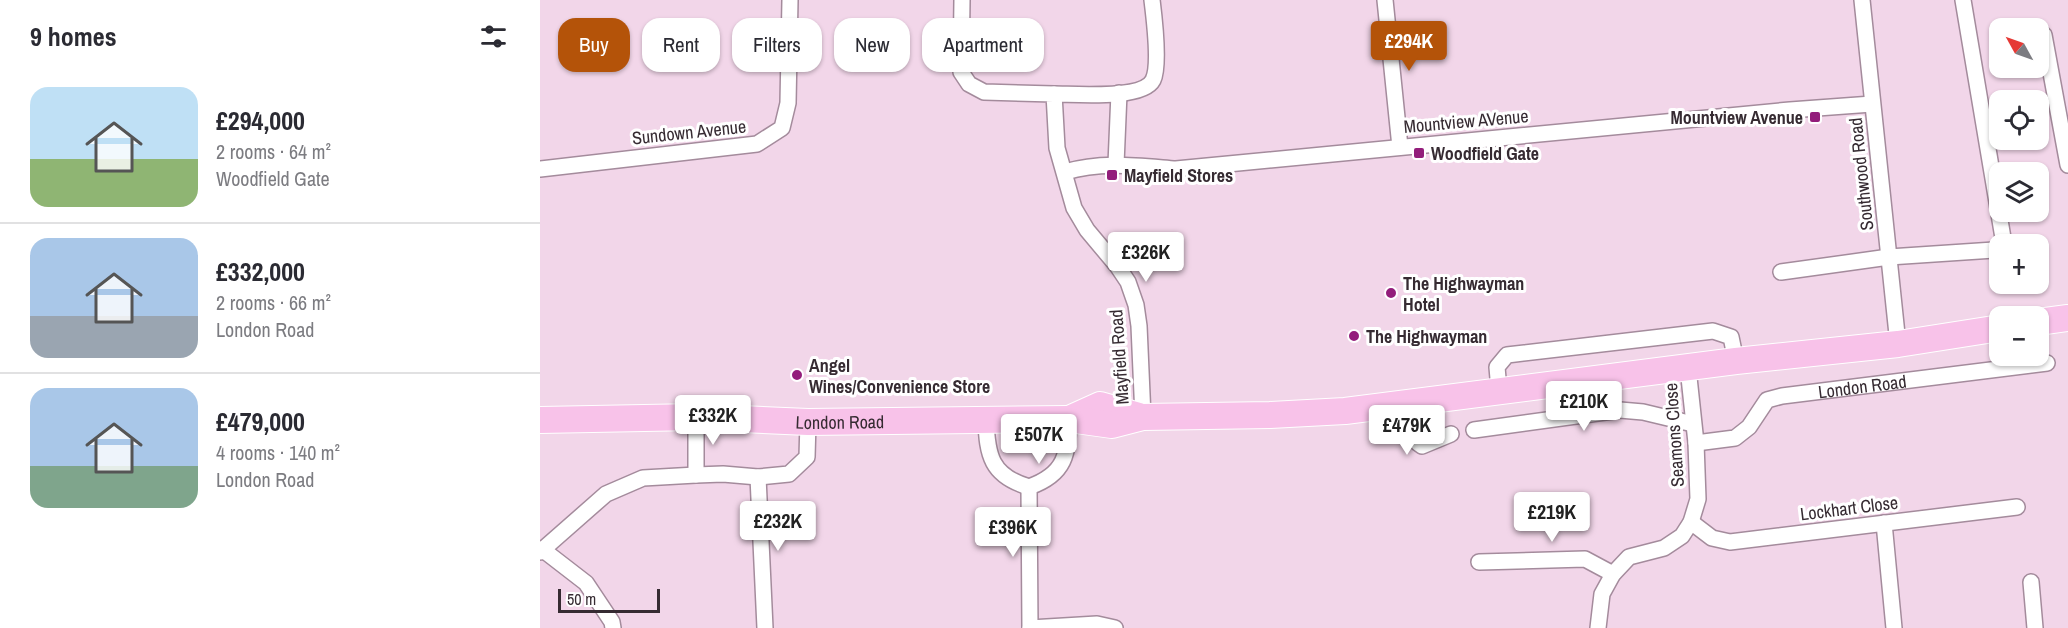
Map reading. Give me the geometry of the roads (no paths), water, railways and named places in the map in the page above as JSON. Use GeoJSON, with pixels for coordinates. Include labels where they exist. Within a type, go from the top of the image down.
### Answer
{"type":"FeatureCollection","features":[{"type":"Feature","properties":{"kind":"main road"},"geometry":{"type":"LineString","coordinates":[[2049,321],[2068,318]]}},
{"type":"Feature","properties":{"kind":"main road","name":"London Road"},"geometry":{"type":"LineString","coordinates":[[540,420],[696,417],[808,422],[1069,419],[1100,405],[1143,417],[1345,411],[1736,361],[1898,344],[1989,330]]}},
{"type":"Feature","properties":{"kind":"street","name":"Sundown Avenue"},"geometry":{"type":"LineString","coordinates":[[540,169],[757,144],[782,128],[788,103],[790,0]]}},
{"type":"Feature","properties":{"kind":"street"},"geometry":{"type":"LineString","coordinates":[[962,0],[962,72],[969,84],[984,92],[1054,94],[1119,93],[1145,88],[1153,80],[1156,67],[1152,0]]}},
{"type":"Feature","properties":{"kind":"street"},"geometry":{"type":"LineString","coordinates":[[1385,0],[1400,147]]}},
{"type":"Feature","properties":{"kind":"street","name":"Southwood Road"},"geometry":{"type":"LineString","coordinates":[[1862,0],[1898,344]]}},
{"type":"Feature","properties":{"kind":"street"},"geometry":{"type":"LineString","coordinates":[[1964,0],[2002,234]]}},
{"type":"Feature","properties":{"kind":"street"},"geometry":{"type":"LineString","coordinates":[[2049,62],[2068,165]]}},
{"type":"Feature","properties":{"kind":"street"},"geometry":{"type":"LineString","coordinates":[[1116,164],[1119,93]]}},
{"type":"Feature","properties":{"kind":"street","name":"Mayfield Road"},"geometry":{"type":"LineString","coordinates":[[1054,94],[1057,148],[1074,208],[1087,230],[1128,282],[1136,304],[1143,417]]}},
{"type":"Feature","properties":{"kind":"street","name":"Mountview AVenue"},"geometry":{"type":"LineString","coordinates":[[1065,172],[1081,167],[1116,164],[1176,169],[1766,112],[1872,104]]}},
{"type":"Feature","properties":{"kind":"street"},"geometry":{"type":"LineString","coordinates":[[1781,272],[1889,257],[1989,250]]}},
{"type":"Feature","properties":{"kind":"street"},"geometry":{"type":"LineString","coordinates":[[1499,390],[1497,367],[1507,355],[1713,331],[1731,337],[1736,361]]}},
{"type":"Feature","properties":{"kind":"street","name":"London Road"},"geometry":{"type":"LineString","coordinates":[[1696,443],[1735,438],[1749,426],[1767,400],[1782,396],[2023,366]]}},
{"type":"Feature","properties":{"kind":"street","name":"Seamons Close"},"geometry":{"type":"LineString","coordinates":[[1688,368],[1696,443],[1698,499],[1691,522]]}},
{"type":"Feature","properties":{"kind":"street"},"geometry":{"type":"LineString","coordinates":[[1405,404],[1413,439],[1422,446],[1451,435]]}},
{"type":"Feature","properties":{"kind":"street"},"geometry":{"type":"LineString","coordinates":[[1474,430],[1620,410],[1643,412],[1693,424]]}},
{"type":"Feature","properties":{"kind":"street"},"geometry":{"type":"LineString","coordinates":[[696,417],[696,475]]}},
{"type":"Feature","properties":{"kind":"street"},"geometry":{"type":"LineString","coordinates":[[986,420],[987,447],[992,460],[1001,472],[1013,481],[1029,486],[1050,478],[1063,464],[1068,443],[1069,419]]}},
{"type":"Feature","properties":{"kind":"street"},"geometry":{"type":"LineString","coordinates":[[613,628],[612,622],[585,583],[541,550],[606,494],[643,478],[696,475],[758,477],[789,474],[807,457],[808,422]]}},
{"type":"Feature","properties":{"kind":"street"},"geometry":{"type":"LineString","coordinates":[[758,477],[765,628]]}},
{"type":"Feature","properties":{"kind":"street"},"geometry":{"type":"LineString","coordinates":[[1029,486],[1030,628],[1097,624],[1115,628]]}},
{"type":"Feature","properties":{"kind":"street","name":"Lockhart Close"},"geometry":{"type":"LineString","coordinates":[[1691,522],[1712,538],[1730,542],[2017,507]]}},
{"type":"Feature","properties":{"kind":"street"},"geometry":{"type":"LineString","coordinates":[[1598,628],[1602,594],[1613,574],[1629,557],[1664,548],[1682,536],[1691,522]]}},
{"type":"Feature","properties":{"kind":"street"},"geometry":{"type":"LineString","coordinates":[[1884,524],[1894,628]]}},
{"type":"Feature","properties":{"kind":"street"},"geometry":{"type":"LineString","coordinates":[[1479,562],[1585,559],[1613,574]]}},
{"type":"Feature","properties":{"kind":"street"},"geometry":{"type":"LineString","coordinates":[[2031,582],[2035,628]]}},
{"type":"Feature","properties":{"kind":"place","name":"Mountview Avenue"},"geometry":{"type":"Point","coordinates":[1815,117]}},
{"type":"Feature","properties":{"kind":"place","name":"Woodfield Gate"},"geometry":{"type":"Point","coordinates":[1419,153]}},
{"type":"Feature","properties":{"kind":"place","name":"Mayfield Stores"},"geometry":{"type":"Point","coordinates":[1112,175]}},
{"type":"Feature","properties":{"kind":"place","name":"The Highwayman Hotel"},"geometry":{"type":"Point","coordinates":[1391,293]}},
{"type":"Feature","properties":{"kind":"place","name":"The Highwayman"},"geometry":{"type":"Point","coordinates":[1354,336]}},
{"type":"Feature","properties":{"kind":"place","name":"Angel Wines/Convenience Store"},"geometry":{"type":"Point","coordinates":[797,375]}}]}
